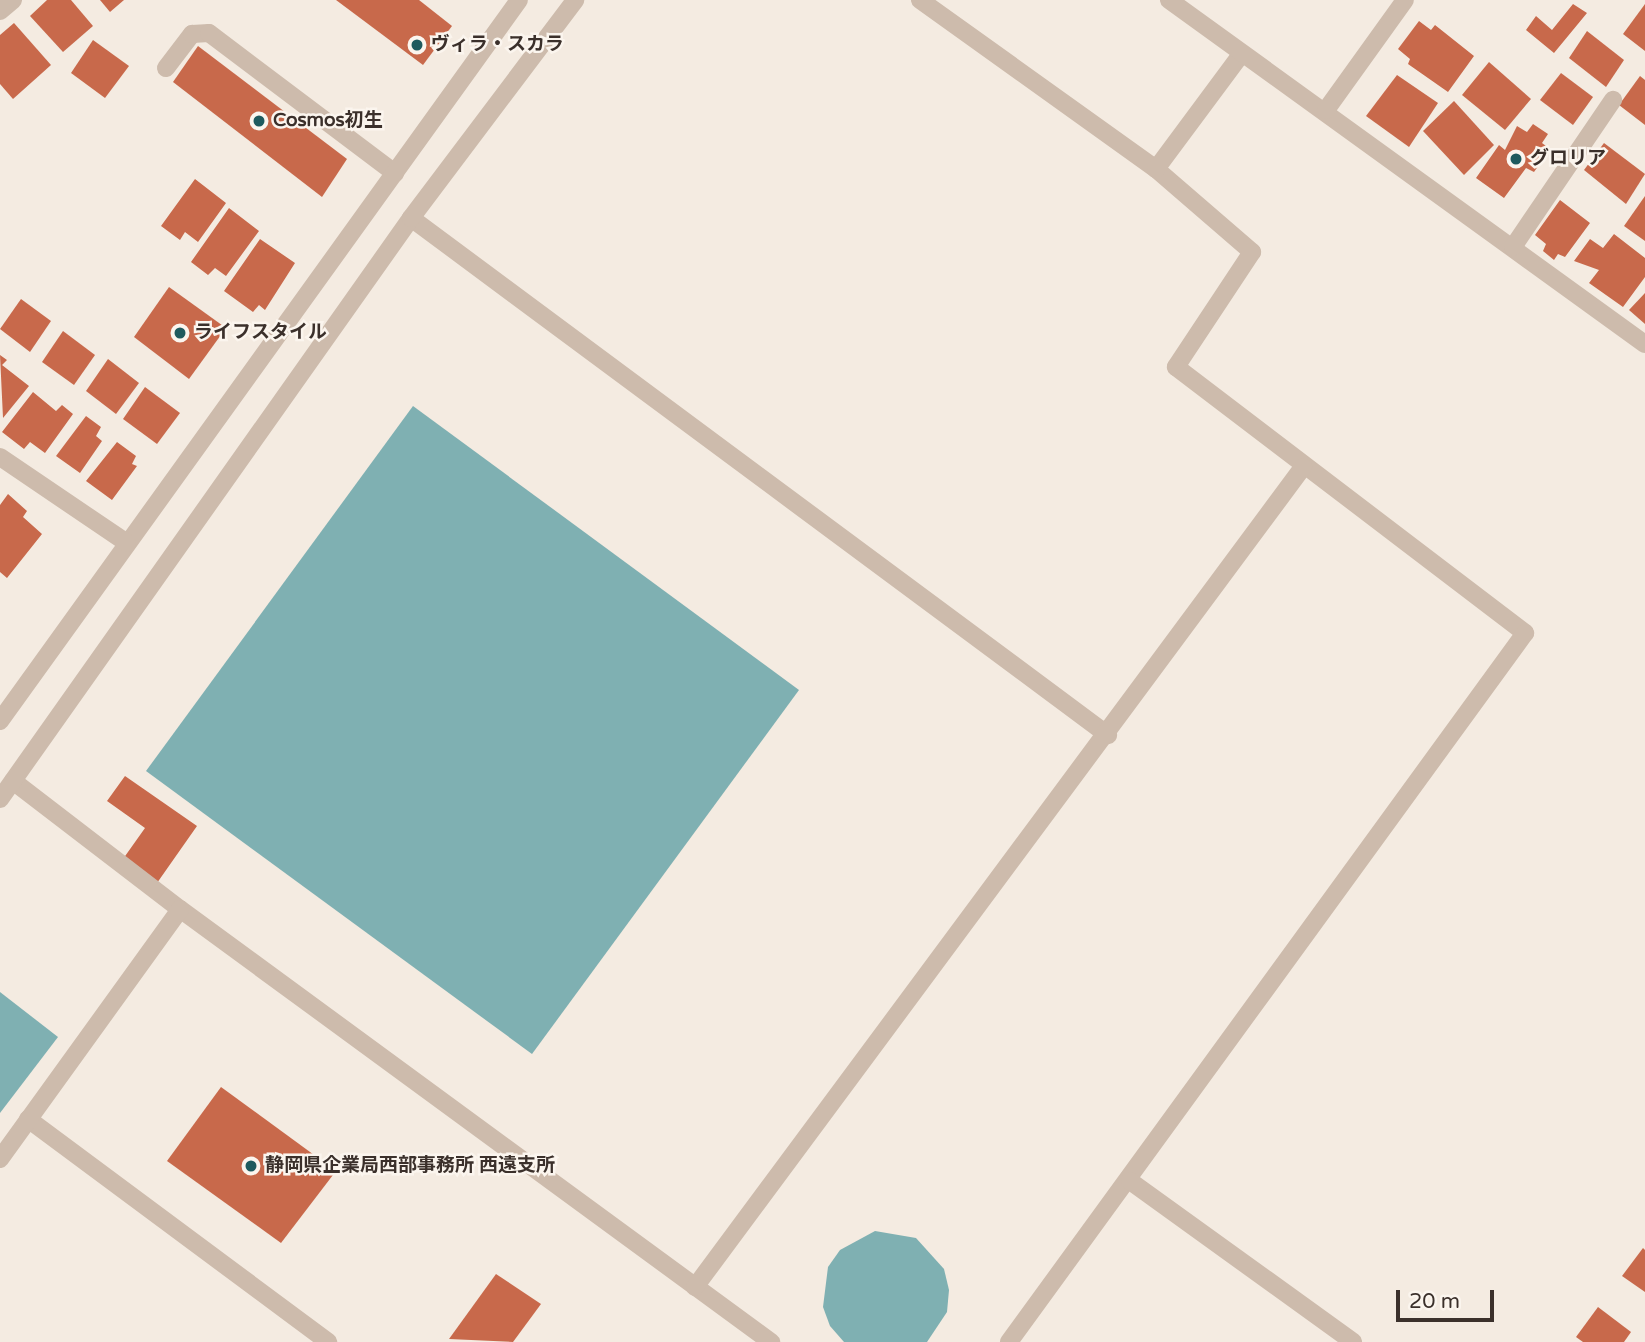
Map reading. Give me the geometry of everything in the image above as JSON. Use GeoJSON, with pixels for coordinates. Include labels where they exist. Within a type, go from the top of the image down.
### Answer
{"type":"FeatureCollection","features":[{"type":"Feature","properties":{"kind":"street"},"geometry":{"type":"LineString","coordinates":[[0,12],[13,0]]}},
{"type":"Feature","properties":{"kind":"street"},"geometry":{"type":"LineString","coordinates":[[0,720],[519,0]]}},
{"type":"Feature","properties":{"kind":"street"},"geometry":{"type":"LineString","coordinates":[[0,799],[411,218],[575,0]]}},
{"type":"Feature","properties":{"kind":"street"},"geometry":{"type":"LineString","coordinates":[[920,0],[1156,169],[1252,252],[1177,367],[1303,467],[1525,633],[1130,1181],[1009,1342]]}},
{"type":"Feature","properties":{"kind":"street"},"geometry":{"type":"LineString","coordinates":[[1170,0],[1326,110],[1645,344]]}},
{"type":"Feature","properties":{"kind":"street"},"geometry":{"type":"LineString","coordinates":[[1326,110],[1405,0]]}},
{"type":"Feature","properties":{"kind":"street"},"geometry":{"type":"LineString","coordinates":[[166,68],[192,34],[209,33],[395,173]]}},
{"type":"Feature","properties":{"kind":"street"},"geometry":{"type":"LineString","coordinates":[[1156,169],[1242,53]]}},
{"type":"Feature","properties":{"kind":"street"},"geometry":{"type":"LineString","coordinates":[[1513,247],[1613,100]]}},
{"type":"Feature","properties":{"kind":"street"},"geometry":{"type":"LineString","coordinates":[[411,218],[1108,735]]}},
{"type":"Feature","properties":{"kind":"street"},"geometry":{"type":"LineString","coordinates":[[0,457],[127,543]]}},
{"type":"Feature","properties":{"kind":"street"},"geometry":{"type":"LineString","coordinates":[[695,1287],[1108,735],[1303,467]]}},
{"type":"Feature","properties":{"kind":"street"},"geometry":{"type":"LineString","coordinates":[[13,781],[180,909],[771,1342]]}},
{"type":"Feature","properties":{"kind":"street"},"geometry":{"type":"LineString","coordinates":[[0,1159],[180,909]]}},
{"type":"Feature","properties":{"kind":"street"},"geometry":{"type":"LineString","coordinates":[[28,1119],[328,1342]]}},
{"type":"Feature","properties":{"kind":"street"},"geometry":{"type":"LineString","coordinates":[[1130,1181],[1353,1342]]}},
{"type":"Feature","properties":{"kind":"water"},"geometry":{"type":"Polygon","coordinates":[[[413,406],[799,690],[532,1054],[146,771],[413,406]]]}},
{"type":"Feature","properties":{"kind":"water"},"geometry":{"type":"Polygon","coordinates":[[[0,992],[58,1037],[0,1113],[0,992]]]}},
{"type":"Feature","properties":{"kind":"water"},"geometry":{"type":"Polygon","coordinates":[[[875,1231],[916,1238],[944,1269],[949,1290],[947,1312],[927,1342],[844,1342],[830,1326],[823,1307],[828,1267],[840,1250],[875,1231]]]}},
{"type":"Feature","properties":{"kind":"building"},"geometry":{"type":"Polygon","coordinates":[[[47,0],[71,0],[93,26],[63,52],[30,16],[47,0]]]}},
{"type":"Feature","properties":{"kind":"building"},"geometry":{"type":"Polygon","coordinates":[[[100,0],[124,0],[110,12],[100,0]]]}},
{"type":"Feature","properties":{"kind":"building","name":"ヴィラ・スカラ"},"geometry":{"type":"Polygon","coordinates":[[[336,0],[419,0],[452,26],[423,65],[336,0]]]}},
{"type":"Feature","properties":{"kind":"building"},"geometry":{"type":"Polygon","coordinates":[[[1573,4],[1587,13],[1554,53],[1526,30],[1536,16],[1552,30],[1573,4]]]}},
{"type":"Feature","properties":{"kind":"building"},"geometry":{"type":"Polygon","coordinates":[[[1645,4],[1645,51],[1623,34],[1645,4]]]}},
{"type":"Feature","properties":{"kind":"building"},"geometry":{"type":"Polygon","coordinates":[[[1419,21],[1431,30],[1435,25],[1474,56],[1448,92],[1408,64],[1410,59],[1398,49],[1419,21]]]}},
{"type":"Feature","properties":{"kind":"building"},"geometry":{"type":"Polygon","coordinates":[[[14,23],[51,65],[13,99],[0,84],[0,35],[14,23]]]}},
{"type":"Feature","properties":{"kind":"building"},"geometry":{"type":"Polygon","coordinates":[[[1587,31],[1624,60],[1606,87],[1569,58],[1587,31]]]}},
{"type":"Feature","properties":{"kind":"building"},"geometry":{"type":"Polygon","coordinates":[[[93,40],[129,66],[105,98],[71,73],[93,40]]]}},
{"type":"Feature","properties":{"kind":"building","name":"Cosmos初生"},"geometry":{"type":"Polygon","coordinates":[[[198,46],[347,159],[322,197],[173,82],[198,46]]]}},
{"type":"Feature","properties":{"kind":"building"},"geometry":{"type":"Polygon","coordinates":[[[1489,62],[1531,99],[1505,130],[1462,95],[1489,62]]]}},
{"type":"Feature","properties":{"kind":"building"},"geometry":{"type":"Polygon","coordinates":[[[1561,73],[1593,97],[1573,125],[1540,100],[1561,73]]]}},
{"type":"Feature","properties":{"kind":"building"},"geometry":{"type":"Polygon","coordinates":[[[1397,75],[1438,103],[1409,147],[1366,116],[1397,75]]]}},
{"type":"Feature","properties":{"kind":"building"},"geometry":{"type":"Polygon","coordinates":[[[1640,76],[1645,80],[1645,125],[1619,105],[1640,76]]]}},
{"type":"Feature","properties":{"kind":"building"},"geometry":{"type":"Polygon","coordinates":[[[1454,101],[1494,145],[1464,175],[1423,131],[1454,101]]]}},
{"type":"Feature","properties":{"kind":"building","name":"グロリア"},"geometry":{"type":"Polygon","coordinates":[[[1533,124],[1548,134],[1542,143],[1550,149],[1534,172],[1526,168],[1504,198],[1476,178],[1499,145],[1505,150],[1517,126],[1527,132],[1533,124]]]}},
{"type":"Feature","properties":{"kind":"building"},"geometry":{"type":"Polygon","coordinates":[[[1604,143],[1645,174],[1626,204],[1584,170],[1604,143]]]}},
{"type":"Feature","properties":{"kind":"building"},"geometry":{"type":"Polygon","coordinates":[[[195,179],[226,203],[198,242],[185,232],[180,240],[161,226],[195,179]]]}},
{"type":"Feature","properties":{"kind":"building"},"geometry":{"type":"Polygon","coordinates":[[[1645,196],[1645,241],[1624,226],[1645,196]]]}},
{"type":"Feature","properties":{"kind":"building"},"geometry":{"type":"Polygon","coordinates":[[[1560,200],[1590,223],[1565,257],[1558,254],[1554,260],[1543,251],[1546,244],[1535,235],[1560,200]]]}},
{"type":"Feature","properties":{"kind":"building"},"geometry":{"type":"Polygon","coordinates":[[[229,208],[259,231],[226,276],[215,268],[208,275],[191,262],[229,208]]]}},
{"type":"Feature","properties":{"kind":"building"},"geometry":{"type":"Polygon","coordinates":[[[1614,234],[1645,258],[1645,277],[1623,307],[1589,283],[1599,270],[1574,261],[1590,239],[1603,248],[1614,234]]]}},
{"type":"Feature","properties":{"kind":"building"},"geometry":{"type":"Polygon","coordinates":[[[260,239],[295,263],[265,310],[259,305],[253,312],[224,291],[260,239]]]}},
{"type":"Feature","properties":{"kind":"building","name":"ライフスタイル"},"geometry":{"type":"Polygon","coordinates":[[[169,287],[226,328],[189,379],[134,337],[169,287]]]}},
{"type":"Feature","properties":{"kind":"building"},"geometry":{"type":"Polygon","coordinates":[[[1645,293],[1645,324],[1629,310],[1645,293]]]}},
{"type":"Feature","properties":{"kind":"building"},"geometry":{"type":"Polygon","coordinates":[[[21,299],[51,321],[30,352],[0,329],[21,299]]]}},
{"type":"Feature","properties":{"kind":"building"},"geometry":{"type":"Polygon","coordinates":[[[63,331],[95,355],[74,385],[42,362],[63,331]]]}},
{"type":"Feature","properties":{"kind":"building"},"geometry":{"type":"Polygon","coordinates":[[[0,355],[7,360],[2,365],[29,386],[3,418],[0,355]]]}},
{"type":"Feature","properties":{"kind":"building"},"geometry":{"type":"Polygon","coordinates":[[[108,359],[139,383],[116,414],[86,391],[108,359]]]}},
{"type":"Feature","properties":{"kind":"building"},"geometry":{"type":"Polygon","coordinates":[[[145,387],[180,413],[157,444],[123,419],[145,387]]]}},
{"type":"Feature","properties":{"kind":"building"},"geometry":{"type":"Polygon","coordinates":[[[33,392],[56,411],[62,405],[73,414],[45,453],[30,442],[24,449],[2,432],[33,392]]]}},
{"type":"Feature","properties":{"kind":"building"},"geometry":{"type":"Polygon","coordinates":[[[86,416],[101,427],[96,436],[102,441],[80,473],[56,456],[86,416]]]}},
{"type":"Feature","properties":{"kind":"building"},"geometry":{"type":"Polygon","coordinates":[[[117,442],[136,456],[132,464],[137,466],[112,500],[86,481],[117,442]]]}},
{"type":"Feature","properties":{"kind":"building"},"geometry":{"type":"Polygon","coordinates":[[[8,494],[27,511],[23,517],[42,534],[7,578],[0,572],[0,505],[8,494]]]}},
{"type":"Feature","properties":{"kind":"building"},"geometry":{"type":"Polygon","coordinates":[[[125,776],[197,826],[157,883],[123,859],[145,828],[107,801],[125,776]]]}},
{"type":"Feature","properties":{"kind":"building","name":"静岡県企業局西部事務所 西遠支所"},"geometry":{"type":"Polygon","coordinates":[[[221,1087],[336,1171],[281,1243],[167,1161],[221,1087]]]}},
{"type":"Feature","properties":{"kind":"building"},"geometry":{"type":"Polygon","coordinates":[[[1643,1248],[1645,1250],[1645,1292],[1622,1276],[1643,1248]]]}},
{"type":"Feature","properties":{"kind":"building"},"geometry":{"type":"Polygon","coordinates":[[[496,1274],[541,1304],[513,1342],[449,1339],[496,1274]]]}},
{"type":"Feature","properties":{"kind":"building"},"geometry":{"type":"Polygon","coordinates":[[[1598,1307],[1631,1332],[1624,1342],[1583,1342],[1576,1337],[1598,1307]]]}},
{"type":"Feature","properties":{"kind":"place","name":"ヴィラ・スカラ"},"geometry":{"type":"Point","coordinates":[417,45]}},
{"type":"Feature","properties":{"kind":"place","name":"Cosmos初生"},"geometry":{"type":"Point","coordinates":[259,121]}},
{"type":"Feature","properties":{"kind":"place","name":"グロリア"},"geometry":{"type":"Point","coordinates":[1516,159]}},
{"type":"Feature","properties":{"kind":"place","name":"ライフスタイル"},"geometry":{"type":"Point","coordinates":[180,333]}},
{"type":"Feature","properties":{"kind":"place","name":"静岡県企業局西部事務所 西遠支所"},"geometry":{"type":"Point","coordinates":[251,1166]}}]}
